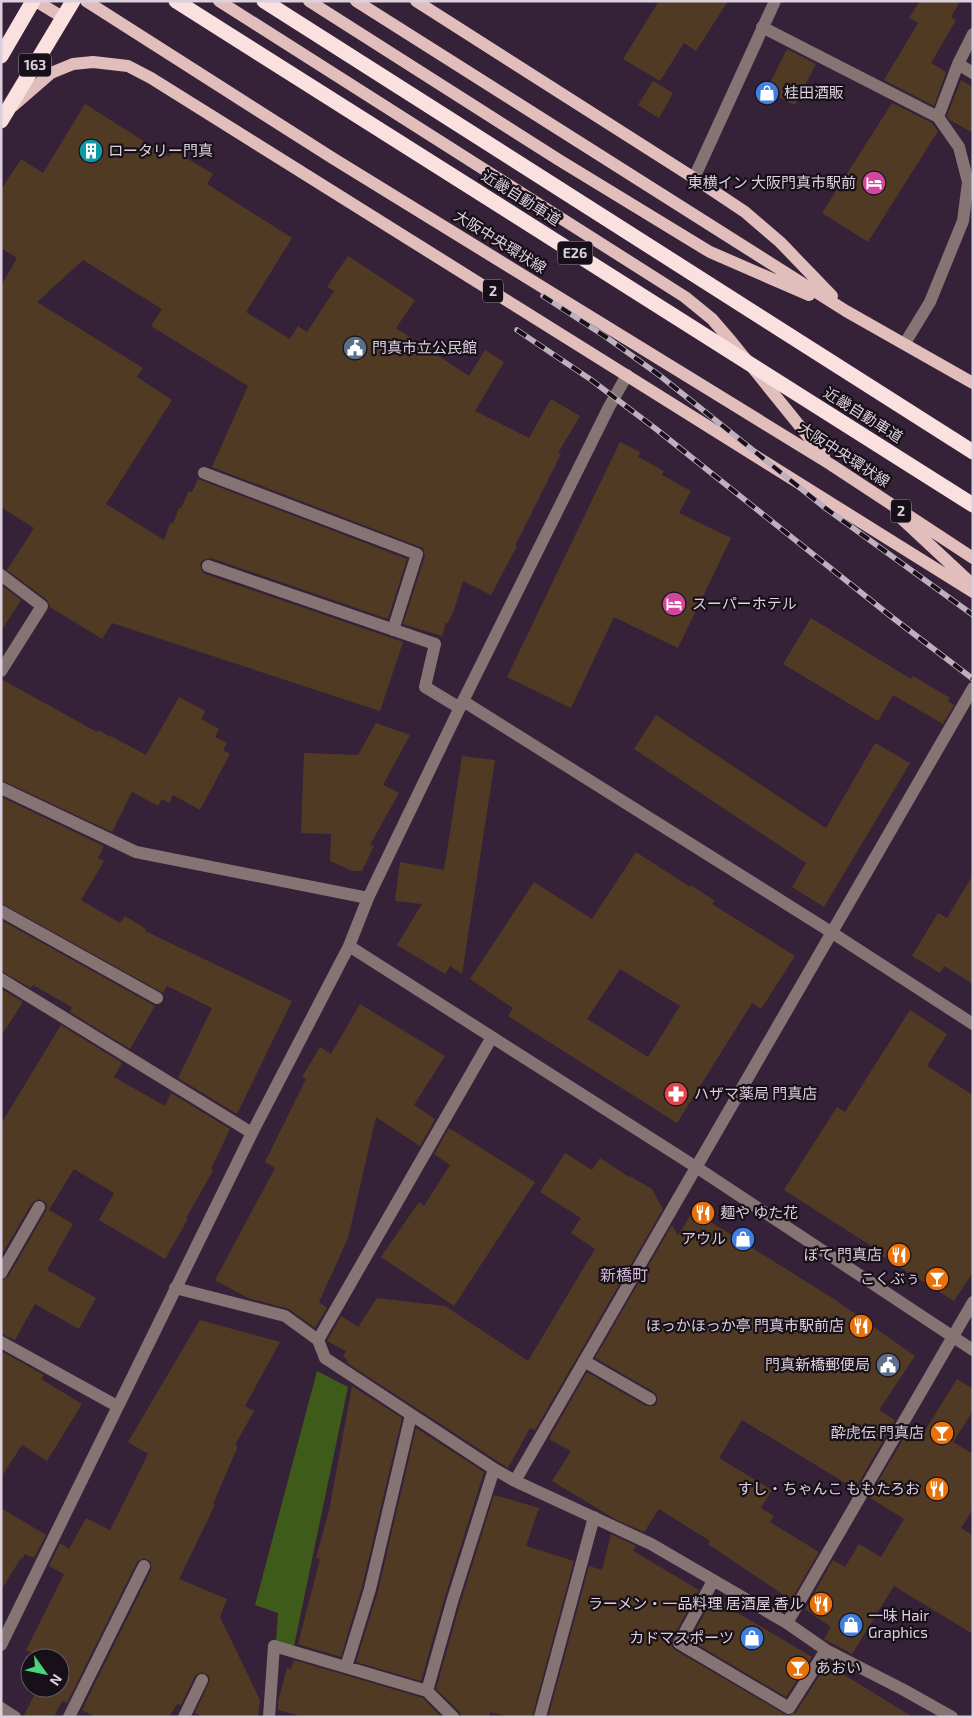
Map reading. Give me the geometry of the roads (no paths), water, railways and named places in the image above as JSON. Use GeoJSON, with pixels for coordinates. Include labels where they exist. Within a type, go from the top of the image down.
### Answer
{"type":"FeatureCollection","features":[{"type":"Feature","properties":{"kind":"highway","name":"163"},"geometry":{"type":"LineString","coordinates":[[1,56],[34,1]]}},
{"type":"Feature","properties":{"kind":"highway","name":"163"},"geometry":{"type":"LineString","coordinates":[[4,116],[73,1]]}},
{"type":"Feature","properties":{"kind":"highway","name":"近畿自動車道"},"geometry":{"type":"LineString","coordinates":[[176,1],[973,505]]}},
{"type":"Feature","properties":{"kind":"highway","name":"近畿自動車道"},"geometry":{"type":"LineString","coordinates":[[264,1],[973,452]]}},
{"type":"Feature","properties":{"kind":"main road"},"geometry":{"type":"LineString","coordinates":[[34,1],[64,18]]}},
{"type":"Feature","properties":{"kind":"main road","name":"大阪中央環状線"},"geometry":{"type":"LineString","coordinates":[[86,1],[334,160],[830,464],[973,558]]}},
{"type":"Feature","properties":{"kind":"main road"},"geometry":{"type":"LineString","coordinates":[[219,1],[685,297],[712,319],[830,464]]}},
{"type":"Feature","properties":{"kind":"main road"},"geometry":{"type":"LineString","coordinates":[[309,1],[559,160],[710,252],[846,311]]}},
{"type":"Feature","properties":{"kind":"main road"},"geometry":{"type":"LineString","coordinates":[[356,1],[846,311],[972,383]]}},
{"type":"Feature","properties":{"kind":"main road"},"geometry":{"type":"LineString","coordinates":[[416,1],[694,178],[752,218],[780,242],[846,311]]}},
{"type":"Feature","properties":{"kind":"main road","name":"2"},"geometry":{"type":"LineString","coordinates":[[4,116],[51,72],[73,64],[94,62],[128,66],[151,78],[973,592]]}},
{"type":"Feature","properties":{"kind":"main road"},"geometry":{"type":"LineString","coordinates":[[874,493],[973,585]]}},
{"type":"Feature","properties":{"kind":"street"},"geometry":{"type":"LineString","coordinates":[[694,178],[775,1]]}},
{"type":"Feature","properties":{"kind":"street"},"geometry":{"type":"LineString","coordinates":[[762,27],[938,117],[960,146],[968,182],[963,221],[930,302],[905,344]]}},
{"type":"Feature","properties":{"kind":"street"},"geometry":{"type":"LineString","coordinates":[[938,117],[958,64],[973,34]]}},
{"type":"Feature","properties":{"kind":"street"},"geometry":{"type":"LineString","coordinates":[[958,64],[973,73]]}},
{"type":"Feature","properties":{"kind":"street"},"geometry":{"type":"LineString","coordinates":[[1,1646],[252,1133],[349,946],[368,898],[461,704],[609,407],[628,375]]}},
{"type":"Feature","properties":{"kind":"street"},"geometry":{"type":"LineString","coordinates":[[204,473],[417,554],[393,630]]}},
{"type":"Feature","properties":{"kind":"street"},"geometry":{"type":"LineString","coordinates":[[208,566],[435,644],[425,687],[461,704],[831,932],[973,1024]]}},
{"type":"Feature","properties":{"kind":"street"},"geometry":{"type":"LineString","coordinates":[[1,575],[42,606],[1,671]]}},
{"type":"Feature","properties":{"kind":"street"},"geometry":{"type":"LineString","coordinates":[[515,1481],[973,688]]}},
{"type":"Feature","properties":{"kind":"street"},"geometry":{"type":"LineString","coordinates":[[1,788],[136,852],[368,898]]}},
{"type":"Feature","properties":{"kind":"street"},"geometry":{"type":"LineString","coordinates":[[1,910],[157,998]]}},
{"type":"Feature","properties":{"kind":"street"},"geometry":{"type":"LineString","coordinates":[[349,946],[696,1168],[973,1350]]}},
{"type":"Feature","properties":{"kind":"street"},"geometry":{"type":"LineString","coordinates":[[1,979],[252,1133]]}},
{"type":"Feature","properties":{"kind":"street"},"geometry":{"type":"LineString","coordinates":[[318,1340],[492,1037]]}},
{"type":"Feature","properties":{"kind":"street"},"geometry":{"type":"LineString","coordinates":[[1,1273],[38,1207]]}},
{"type":"Feature","properties":{"kind":"street"},"geometry":{"type":"LineString","coordinates":[[176,1288],[285,1316],[318,1340],[325,1358],[494,1469],[515,1481],[651,1544],[787,1623],[826,1650],[952,1717]]}},
{"type":"Feature","properties":{"kind":"street"},"geometry":{"type":"LineString","coordinates":[[787,1623],[973,1302]]}},
{"type":"Feature","properties":{"kind":"street"},"geometry":{"type":"LineString","coordinates":[[1,1342],[117,1406]]}},
{"type":"Feature","properties":{"kind":"street"},"geometry":{"type":"LineString","coordinates":[[584,1361],[650,1399]]}},
{"type":"Feature","properties":{"kind":"street"},"geometry":{"type":"LineString","coordinates":[[346,1667],[370,1589],[411,1415]]}},
{"type":"Feature","properties":{"kind":"street"},"geometry":{"type":"LineString","coordinates":[[427,1691],[452,1602],[494,1469]]}},
{"type":"Feature","properties":{"kind":"street"},"geometry":{"type":"LineString","coordinates":[[540,1717],[594,1517]]}},
{"type":"Feature","properties":{"kind":"street"},"geometry":{"type":"LineString","coordinates":[[69,1717],[144,1566]]}},
{"type":"Feature","properties":{"kind":"street"},"geometry":{"type":"LineString","coordinates":[[713,1581],[679,1643],[789,1708],[826,1650]]}},
{"type":"Feature","properties":{"kind":"street"},"geometry":{"type":"LineString","coordinates":[[269,1717],[274,1646],[427,1691],[453,1717]]}},
{"type":"Feature","properties":{"kind":"street"},"geometry":{"type":"LineString","coordinates":[[184,1717],[202,1680]]}},
{"type":"Feature","properties":{"kind":"street"},"geometry":{"type":"LineString","coordinates":[[1,1708],[15,1717]]}},
{"type":"Feature","properties":{"kind":"railway"},"geometry":{"type":"LineString","coordinates":[[543,296],[606,337],[659,375],[824,507],[973,615]]}},
{"type":"Feature","properties":{"kind":"railway"},"geometry":{"type":"LineString","coordinates":[[517,330],[590,379],[656,429],[893,618],[973,679]]}},
{"type":"Feature","properties":{"kind":"place","name":"桂田酒販"},"geometry":{"type":"Point","coordinates":[767,93]}},
{"type":"Feature","properties":{"kind":"place","name":"ロータリー門真"},"geometry":{"type":"Point","coordinates":[91,151]}},
{"type":"Feature","properties":{"kind":"place","name":"東横イン 大阪門真市駅前"},"geometry":{"type":"Point","coordinates":[874,183]}},
{"type":"Feature","properties":{"kind":"place","name":"門真市立公民館"},"geometry":{"type":"Point","coordinates":[355,348]}},
{"type":"Feature","properties":{"kind":"place","name":"スーパーホテル"},"geometry":{"type":"Point","coordinates":[674,604]}},
{"type":"Feature","properties":{"kind":"place","name":"ハザマ薬局 門真店"},"geometry":{"type":"Point","coordinates":[676,1094]}},
{"type":"Feature","properties":{"kind":"place","name":"麺や ゆた花"},"geometry":{"type":"Point","coordinates":[703,1213]}},
{"type":"Feature","properties":{"kind":"place","name":"アウル"},"geometry":{"type":"Point","coordinates":[743,1239]}},
{"type":"Feature","properties":{"kind":"place","name":"ぼて 門真店"},"geometry":{"type":"Point","coordinates":[899,1255]}},
{"type":"Feature","properties":{"kind":"place","name":"こくぶぅ"},"geometry":{"type":"Point","coordinates":[937,1279]}},
{"type":"Feature","properties":{"kind":"place","name":"ほっかほっか亭 門真市駅前店"},"geometry":{"type":"Point","coordinates":[861,1326]}},
{"type":"Feature","properties":{"kind":"place","name":"門真新橋郵便局"},"geometry":{"type":"Point","coordinates":[888,1365]}},
{"type":"Feature","properties":{"kind":"place","name":"酔虎伝 門真店"},"geometry":{"type":"Point","coordinates":[942,1433]}},
{"type":"Feature","properties":{"kind":"place","name":"すし・ちゃんこ ももたろお"},"geometry":{"type":"Point","coordinates":[937,1489]}},
{"type":"Feature","properties":{"kind":"place","name":"ラーメン・一品料理 居酒屋 香ル"},"geometry":{"type":"Point","coordinates":[821,1604]}},
{"type":"Feature","properties":{"kind":"place","name":"一味 Hair Graphics"},"geometry":{"type":"Point","coordinates":[851,1625]}},
{"type":"Feature","properties":{"kind":"place","name":"カドマスポーツ"},"geometry":{"type":"Point","coordinates":[752,1638]}},
{"type":"Feature","properties":{"kind":"place","name":"あおい"},"geometry":{"type":"Point","coordinates":[798,1668]}},
{"type":"Feature","properties":{"kind":"district","name":"新橋町"},"geometry":{"type":"Point","coordinates":[624,1275]}}]}
